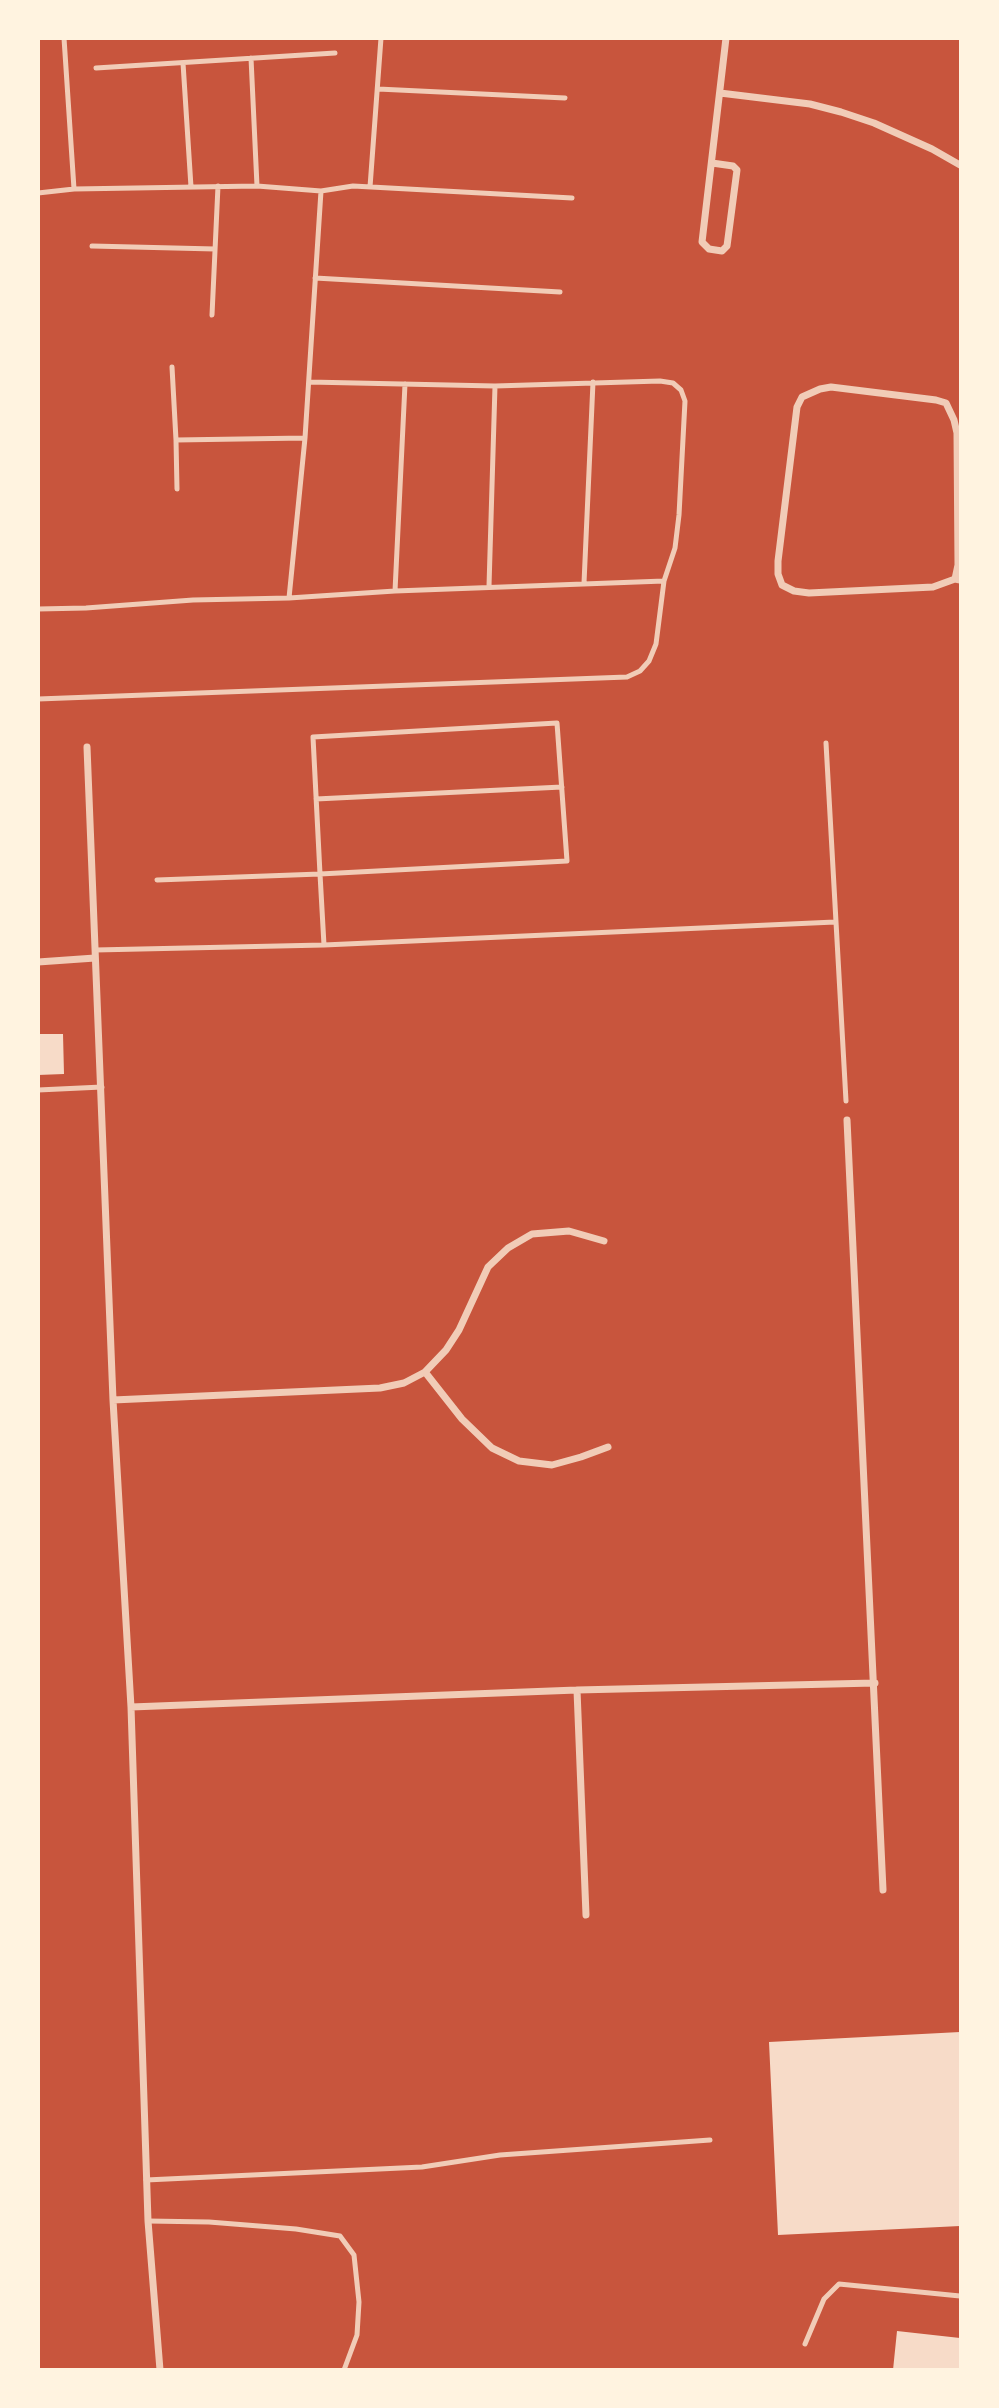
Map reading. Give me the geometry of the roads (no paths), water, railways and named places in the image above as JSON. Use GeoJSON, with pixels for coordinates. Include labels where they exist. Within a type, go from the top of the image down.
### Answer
{"type":"FeatureCollection","features":[{"type":"Feature","properties":{"kind":"street"},"geometry":{"type":"LineString","coordinates":[[712,163],[733,166],[737,170],[727,246],[722,251],[709,249],[702,242],[726,38]]}},
{"type":"Feature","properties":{"kind":"street"},"geometry":{"type":"LineString","coordinates":[[720,93],[810,104],[841,112],[884,127],[961,165]]}},
{"type":"Feature","properties":{"kind":"street"},"geometry":{"type":"LineString","coordinates":[[831,387],[946,403],[957,433],[958,579],[933,587],[809,593],[794,591],[782,585],[778,561],[797,407],[802,397],[831,387]]}},
{"type":"Feature","properties":{"kind":"street"},"geometry":{"type":"LineString","coordinates":[[87,747],[113,1401],[131,1707],[146,2180],[160,2370]]}},
{"type":"Feature","properties":{"kind":"street"},"geometry":{"type":"LineString","coordinates":[[38,962],[95,954]]}},
{"type":"Feature","properties":{"kind":"street"},"geometry":{"type":"LineString","coordinates":[[847,1120],[883,1890]]}},
{"type":"Feature","properties":{"kind":"street"},"geometry":{"type":"LineString","coordinates":[[113,1401],[380,1388],[404,1383],[425,1372],[446,1350],[459,1331],[488,1266],[508,1248],[532,1234],[569,1231],[604,1241]]}},
{"type":"Feature","properties":{"kind":"street"},"geometry":{"type":"LineString","coordinates":[[425,1372],[462,1419],[492,1448],[519,1461],[552,1465],[608,1447]]}},
{"type":"Feature","properties":{"kind":"street"},"geometry":{"type":"LineString","coordinates":[[131,1707],[577,1690],[875,1683]]}},
{"type":"Feature","properties":{"kind":"street"},"geometry":{"type":"LineString","coordinates":[[577,1690],[586,1915]]}},
{"type":"Feature","properties":{"kind":"lane"},"geometry":{"type":"LineString","coordinates":[[64,38],[74,189]]}},
{"type":"Feature","properties":{"kind":"lane"},"geometry":{"type":"LineString","coordinates":[[370,187],[381,38]]}},
{"type":"Feature","properties":{"kind":"lane"},"geometry":{"type":"LineString","coordinates":[[96,68],[335,53]]}},
{"type":"Feature","properties":{"kind":"lane"},"geometry":{"type":"LineString","coordinates":[[251,58],[257,186]]}},
{"type":"Feature","properties":{"kind":"lane"},"geometry":{"type":"LineString","coordinates":[[183,63],[191,187]]}},
{"type":"Feature","properties":{"kind":"lane"},"geometry":{"type":"LineString","coordinates":[[378,89],[565,97]]}},
{"type":"Feature","properties":{"kind":"lane"},"geometry":{"type":"LineString","coordinates":[[38,193],[74,189],[218,186],[320,191],[353,186],[572,198]]}},
{"type":"Feature","properties":{"kind":"lane"},"geometry":{"type":"LineString","coordinates":[[212,315],[218,186]]}},
{"type":"Feature","properties":{"kind":"lane"},"geometry":{"type":"LineString","coordinates":[[289,598],[305,438],[320,191]]}},
{"type":"Feature","properties":{"kind":"lane"},"geometry":{"type":"LineString","coordinates":[[92,246],[215,248]]}},
{"type":"Feature","properties":{"kind":"lane"},"geometry":{"type":"LineString","coordinates":[[315,278],[560,292]]}},
{"type":"Feature","properties":{"kind":"lane"},"geometry":{"type":"LineString","coordinates":[[172,367],[177,489]]}},
{"type":"Feature","properties":{"kind":"lane"},"geometry":{"type":"LineString","coordinates":[[38,699],[627,677],[640,671],[649,662],[656,644],[664,581],[675,548],[679,515],[685,401],[681,390],[673,383],[593,382],[495,386],[309,382]]}},
{"type":"Feature","properties":{"kind":"lane"},"geometry":{"type":"LineString","coordinates":[[584,583],[593,382]]}},
{"type":"Feature","properties":{"kind":"lane"},"geometry":{"type":"LineString","coordinates":[[395,590],[405,384]]}},
{"type":"Feature","properties":{"kind":"lane"},"geometry":{"type":"LineString","coordinates":[[489,586],[495,386]]}},
{"type":"Feature","properties":{"kind":"lane"},"geometry":{"type":"LineString","coordinates":[[176,440],[305,438]]}},
{"type":"Feature","properties":{"kind":"lane"},"geometry":{"type":"LineString","coordinates":[[38,609],[193,600],[289,598],[395,590],[664,581]]}},
{"type":"Feature","properties":{"kind":"lane"},"geometry":{"type":"LineString","coordinates":[[157,880],[320,874],[567,861],[557,723],[313,737],[316,799],[320,874],[324,945]]}},
{"type":"Feature","properties":{"kind":"lane"},"geometry":{"type":"LineString","coordinates":[[826,743],[846,1101]]}},
{"type":"Feature","properties":{"kind":"lane"},"geometry":{"type":"LineString","coordinates":[[316,799],[562,787]]}},
{"type":"Feature","properties":{"kind":"lane"},"geometry":{"type":"LineString","coordinates":[[95,954],[835,922]]}},
{"type":"Feature","properties":{"kind":"lane"},"geometry":{"type":"LineString","coordinates":[[38,1090],[102,1087]]}},
{"type":"Feature","properties":{"kind":"lane"},"geometry":{"type":"LineString","coordinates":[[146,2180],[422,2167],[500,2155],[710,2140]]}},
{"type":"Feature","properties":{"kind":"lane"},"geometry":{"type":"LineString","coordinates":[[148,2221],[209,2222],[340,2236],[354,2255],[359,2302],[357,2335],[344,2370]]}},
{"type":"Feature","properties":{"kind":"lane"},"geometry":{"type":"LineString","coordinates":[[805,2344],[824,2299],[839,2284],[961,2296]]}}]}
